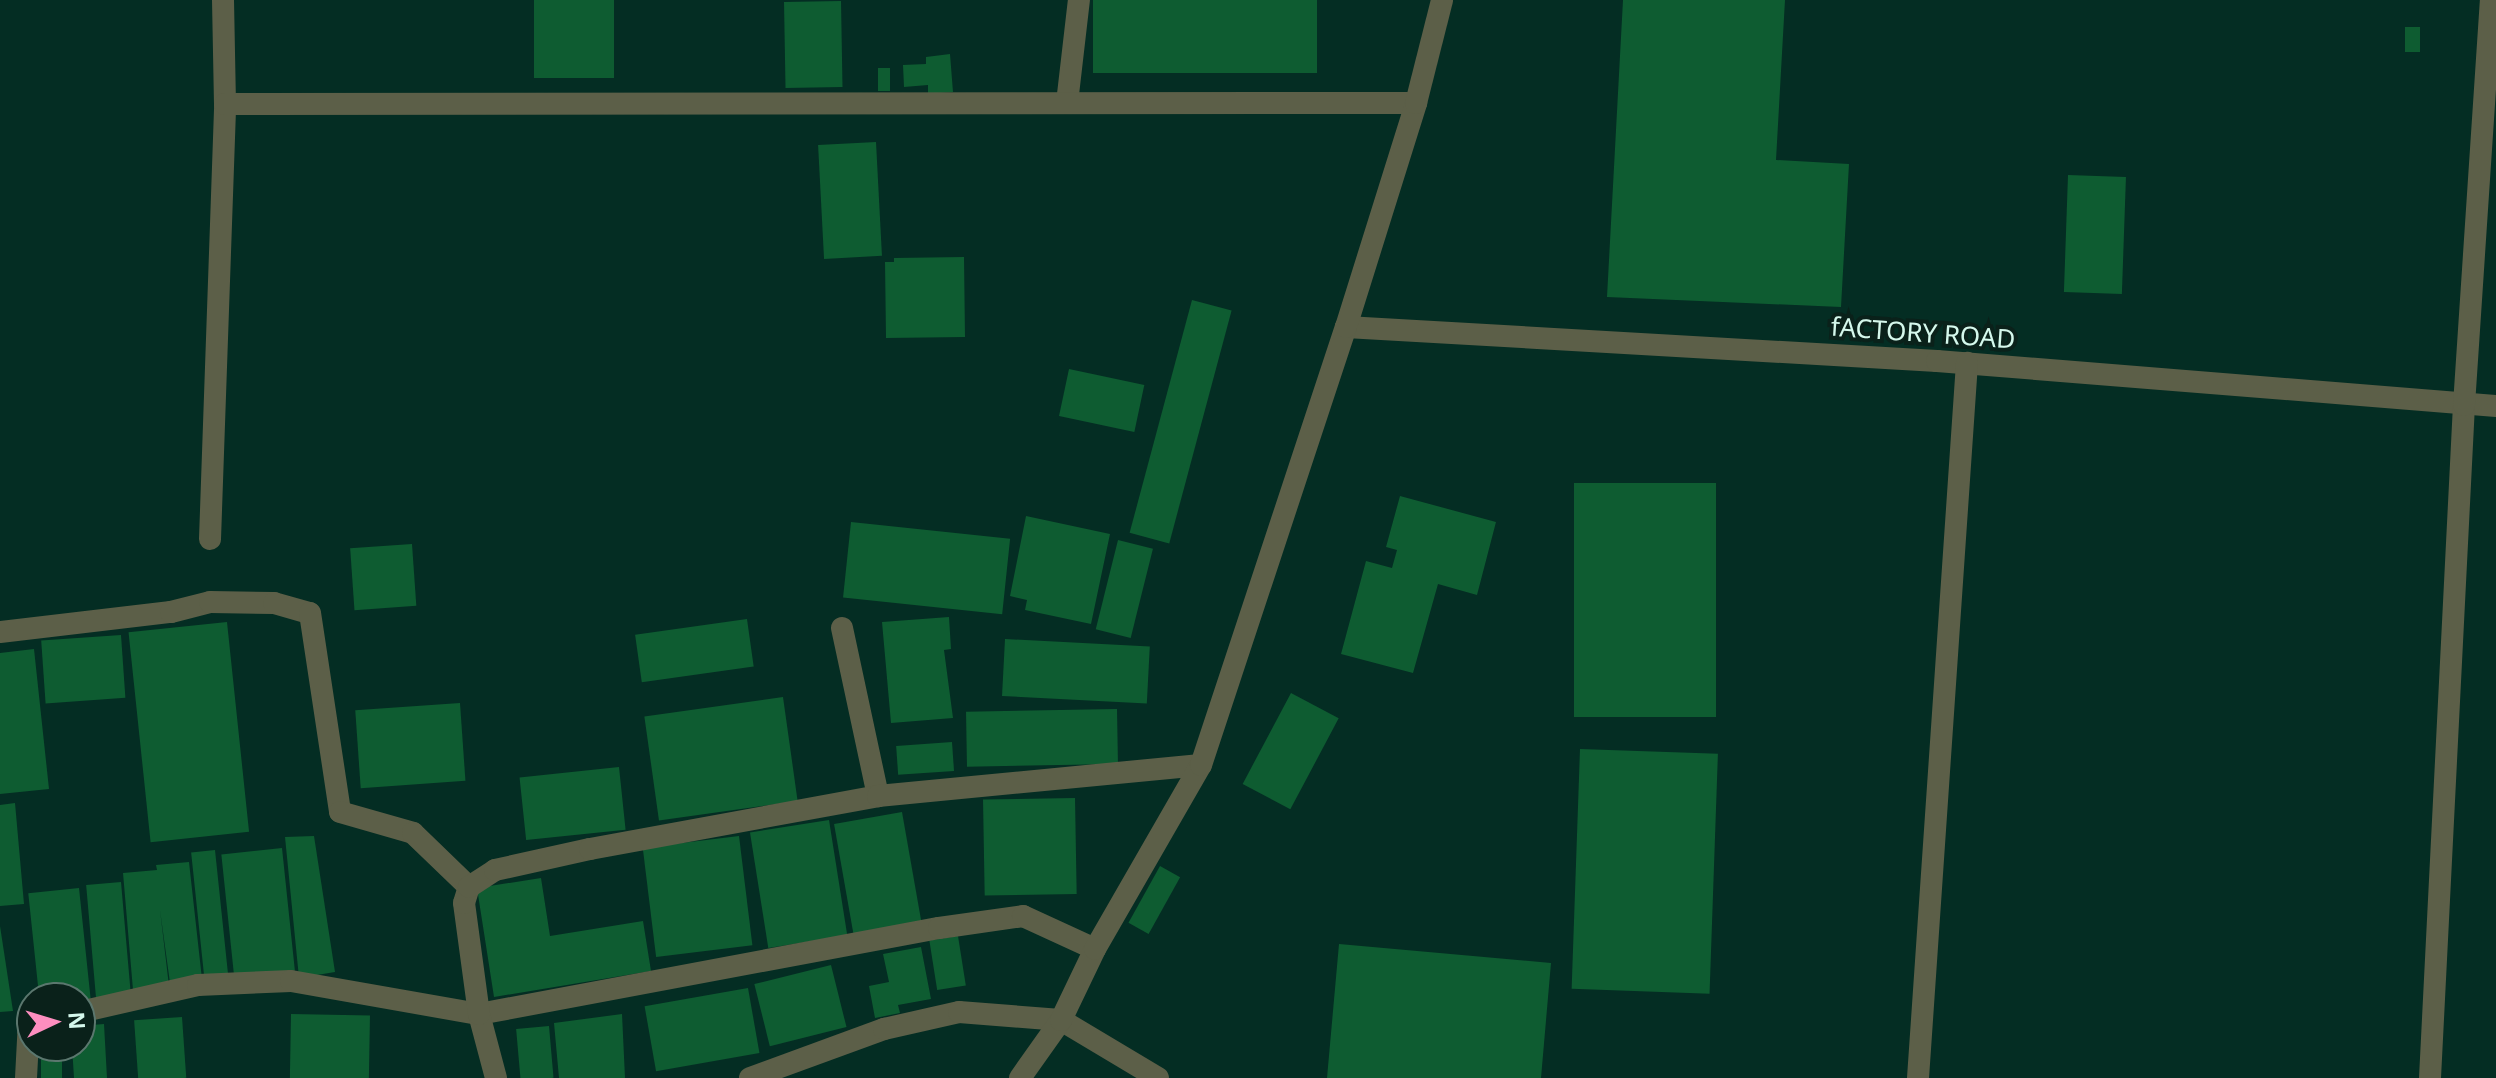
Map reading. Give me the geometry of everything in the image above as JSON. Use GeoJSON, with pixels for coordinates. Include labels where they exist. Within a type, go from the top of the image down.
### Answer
{"type":"FeatureCollection","features":[{"type":"Feature","properties":{"kind":"street"},"geometry":{"type":"LineString","coordinates":[[210,539],[225,104],[223,0]]}},
{"type":"Feature","properties":{"kind":"street"},"geometry":{"type":"LineString","coordinates":[[1067,103],[1079,0]]}},
{"type":"Feature","properties":{"kind":"street"},"geometry":{"type":"LineString","coordinates":[[1020,1078],[1061,1020],[1095,949],[1201,765],[1346,327],[1416,103],[1442,0]]}},
{"type":"Feature","properties":{"kind":"street"},"geometry":{"type":"LineString","coordinates":[[2430,1078],[2464,405],[2491,0]]}},
{"type":"Feature","properties":{"kind":"street"},"geometry":{"type":"LineString","coordinates":[[225,104],[1416,103]]}},
{"type":"Feature","properties":{"kind":"street","name":"fACTORY ROAD"},"geometry":{"type":"LineString","coordinates":[[1346,327],[1967,363],[2496,406]]}},
{"type":"Feature","properties":{"kind":"street"},"geometry":{"type":"LineString","coordinates":[[1918,1078],[1967,363]]}},
{"type":"Feature","properties":{"kind":"street"},"geometry":{"type":"LineString","coordinates":[[0,632],[171,612],[210,602],[274,603],[310,613],[340,812],[413,833],[469,887]]}},
{"type":"Feature","properties":{"kind":"street"},"geometry":{"type":"LineString","coordinates":[[842,628],[878,796]]}},
{"type":"Feature","properties":{"kind":"street"},"geometry":{"type":"LineString","coordinates":[[496,1078],[479,1014],[464,903],[469,887],[495,870],[590,849],[878,796],[1201,765]]}},
{"type":"Feature","properties":{"kind":"street"},"geometry":{"type":"LineString","coordinates":[[96,1008],[198,985],[291,981],[479,1014],[939,928],[1023,916],[1095,949]]}},
{"type":"Feature","properties":{"kind":"street"},"geometry":{"type":"LineString","coordinates":[[750,1078],[884,1029],[959,1012],[1061,1020],[1158,1078]]}},
{"type":"Feature","properties":{"kind":"building"},"geometry":{"type":"Polygon","coordinates":[[[534,0],[614,0],[614,78],[534,78],[534,0]]]}},
{"type":"Feature","properties":{"kind":"building"},"geometry":{"type":"Polygon","coordinates":[[[1093,0],[1317,0],[1317,73],[1093,73],[1093,0]]]}},
{"type":"Feature","properties":{"kind":"building"},"geometry":{"type":"Polygon","coordinates":[[[1623,0],[1785,0],[1776,160],[1849,164],[1841,307],[1607,297],[1623,0]]]}},
{"type":"Feature","properties":{"kind":"building"},"geometry":{"type":"Polygon","coordinates":[[[841,1],[843,87],[786,88],[784,2],[841,1]]]}},
{"type":"Feature","properties":{"kind":"building"},"geometry":{"type":"Polygon","coordinates":[[[2405,27],[2420,27],[2420,52],[2405,52],[2405,27]]]}},
{"type":"Feature","properties":{"kind":"building"},"geometry":{"type":"Polygon","coordinates":[[[950,54],[953,92],[928,94],[928,85],[904,87],[903,65],[926,64],[926,57],[950,54]]]}},
{"type":"Feature","properties":{"kind":"building"},"geometry":{"type":"Polygon","coordinates":[[[878,68],[890,68],[890,91],[878,91],[878,68]]]}},
{"type":"Feature","properties":{"kind":"building"},"geometry":{"type":"Polygon","coordinates":[[[876,142],[882,256],[824,259],[818,145],[876,142]]]}},
{"type":"Feature","properties":{"kind":"building"},"geometry":{"type":"Polygon","coordinates":[[[2068,175],[2126,177],[2122,294],[2064,292],[2068,175]]]}},
{"type":"Feature","properties":{"kind":"building"},"geometry":{"type":"Polygon","coordinates":[[[964,257],[965,337],[886,338],[885,262],[894,262],[894,258],[964,257]]]}},
{"type":"Feature","properties":{"kind":"building"},"geometry":{"type":"Polygon","coordinates":[[[1192,300],[1232,311],[1169,543],[1130,533],[1192,300]]]}},
{"type":"Feature","properties":{"kind":"building"},"geometry":{"type":"Polygon","coordinates":[[[1069,369],[1144,385],[1134,432],[1059,416],[1069,369]]]}},
{"type":"Feature","properties":{"kind":"building"},"geometry":{"type":"Polygon","coordinates":[[[1574,483],[1716,483],[1716,717],[1574,717],[1574,483]]]}},
{"type":"Feature","properties":{"kind":"building"},"geometry":{"type":"Polygon","coordinates":[[[1400,496],[1496,522],[1477,595],[1438,584],[1413,673],[1341,654],[1366,561],[1392,568],[1397,550],[1386,547],[1400,496]]]}},
{"type":"Feature","properties":{"kind":"building"},"geometry":{"type":"Polygon","coordinates":[[[1026,516],[1110,534],[1091,624],[1025,610],[1027,600],[1010,596],[1026,516]]]}},
{"type":"Feature","properties":{"kind":"building"},"geometry":{"type":"Polygon","coordinates":[[[851,522],[1010,539],[1002,614],[843,598],[851,522]]]}},
{"type":"Feature","properties":{"kind":"building"},"geometry":{"type":"Polygon","coordinates":[[[1118,540],[1153,549],[1131,638],[1096,629],[1118,540]]]}},
{"type":"Feature","properties":{"kind":"building"},"geometry":{"type":"Polygon","coordinates":[[[412,544],[416,606],[354,610],[350,548],[412,544]]]}},
{"type":"Feature","properties":{"kind":"building"},"geometry":{"type":"Polygon","coordinates":[[[949,617],[951,649],[944,650],[953,718],[891,723],[882,622],[949,617]]]}},
{"type":"Feature","properties":{"kind":"building"},"geometry":{"type":"Polygon","coordinates":[[[747,619],[754,667],[642,682],[635,635],[747,619]]]}},
{"type":"Feature","properties":{"kind":"building"},"geometry":{"type":"Polygon","coordinates":[[[227,622],[249,832],[151,842],[129,632],[227,622]]]}},
{"type":"Feature","properties":{"kind":"building"},"geometry":{"type":"Polygon","coordinates":[[[121,635],[125,698],[46,703],[41,641],[121,635]]]}},
{"type":"Feature","properties":{"kind":"building"},"geometry":{"type":"Polygon","coordinates":[[[1005,639],[1150,647],[1147,704],[1002,696],[1005,639]]]}},
{"type":"Feature","properties":{"kind":"building"},"geometry":{"type":"Polygon","coordinates":[[[34,649],[49,789],[0,794],[0,653],[34,649]]]}},
{"type":"Feature","properties":{"kind":"building"},"geometry":{"type":"Polygon","coordinates":[[[1291,693],[1339,718],[1290,809],[1243,784],[1291,693]]]}},
{"type":"Feature","properties":{"kind":"building"},"geometry":{"type":"Polygon","coordinates":[[[783,697],[798,801],[659,820],[644,716],[783,697]]]}},
{"type":"Feature","properties":{"kind":"building"},"geometry":{"type":"Polygon","coordinates":[[[460,703],[465,781],[361,788],[355,710],[460,703]]]}},
{"type":"Feature","properties":{"kind":"building"},"geometry":{"type":"Polygon","coordinates":[[[1117,709],[1118,764],[967,767],[966,712],[1117,709]]]}},
{"type":"Feature","properties":{"kind":"building"},"geometry":{"type":"Polygon","coordinates":[[[952,742],[954,771],[898,775],[896,746],[952,742]]]}},
{"type":"Feature","properties":{"kind":"building"},"geometry":{"type":"Polygon","coordinates":[[[1580,749],[1718,754],[1710,994],[1572,989],[1580,749]]]}},
{"type":"Feature","properties":{"kind":"building"},"geometry":{"type":"Polygon","coordinates":[[[619,767],[626,830],[526,840],[520,777],[619,767]]]}},
{"type":"Feature","properties":{"kind":"building"},"geometry":{"type":"Polygon","coordinates":[[[1075,798],[1077,894],[985,896],[983,800],[1075,798]]]}},
{"type":"Feature","properties":{"kind":"building"},"geometry":{"type":"Polygon","coordinates":[[[15,803],[24,904],[0,906],[0,805],[15,803]]]}},
{"type":"Feature","properties":{"kind":"building"},"geometry":{"type":"Polygon","coordinates":[[[902,812],[922,925],[854,937],[834,824],[902,812]]]}},
{"type":"Feature","properties":{"kind":"building"},"geometry":{"type":"Polygon","coordinates":[[[829,820],[847,936],[768,948],[750,833],[829,820]]]}},
{"type":"Feature","properties":{"kind":"building"},"geometry":{"type":"Polygon","coordinates":[[[314,836],[335,972],[299,978],[285,837],[314,836]]]}},
{"type":"Feature","properties":{"kind":"building"},"geometry":{"type":"Polygon","coordinates":[[[739,836],[752,945],[656,957],[643,848],[739,836]]]}},
{"type":"Feature","properties":{"kind":"building"},"geometry":{"type":"Polygon","coordinates":[[[282,848],[295,970],[234,977],[221,854],[282,848]]]}},
{"type":"Feature","properties":{"kind":"building"},"geometry":{"type":"Polygon","coordinates":[[[215,850],[228,978],[205,981],[191,853],[215,850]]]}},
{"type":"Feature","properties":{"kind":"building"},"geometry":{"type":"Polygon","coordinates":[[[189,862],[202,979],[170,983],[160,910],[169,986],[133,990],[123,873],[157,870],[156,865],[189,862]]]}},
{"type":"Feature","properties":{"kind":"building"},"geometry":{"type":"Polygon","coordinates":[[[1160,866],[1180,877],[1149,934],[1128,923],[1160,866]]]}},
{"type":"Feature","properties":{"kind":"building"},"geometry":{"type":"Polygon","coordinates":[[[541,878],[550,936],[643,921],[651,971],[494,997],[477,888],[541,878]]]}},
{"type":"Feature","properties":{"kind":"building"},"geometry":{"type":"Polygon","coordinates":[[[121,882],[131,995],[96,998],[86,885],[121,882]]]}},
{"type":"Feature","properties":{"kind":"building"},"geometry":{"type":"Polygon","coordinates":[[[79,888],[89,982],[38,982],[28,893],[79,888]]]}},
{"type":"Feature","properties":{"kind":"building"},"geometry":{"type":"Polygon","coordinates":[[[0,926],[13,1011],[0,1012],[0,926]]]}},
{"type":"Feature","properties":{"kind":"building"},"geometry":{"type":"Polygon","coordinates":[[[958,936],[966,985],[937,990],[929,941],[958,936]]]}},
{"type":"Feature","properties":{"kind":"building"},"geometry":{"type":"Polygon","coordinates":[[[1339,944],[1551,963],[1541,1078],[1327,1078],[1339,944]]]}},
{"type":"Feature","properties":{"kind":"building"},"geometry":{"type":"Polygon","coordinates":[[[921,947],[931,999],[898,1005],[900,1013],[875,1018],[869,986],[889,982],[883,954],[921,947]]]}},
{"type":"Feature","properties":{"kind":"building"},"geometry":{"type":"Polygon","coordinates":[[[831,965],[846,1027],[770,1046],[754,984],[831,965]]]}},
{"type":"Feature","properties":{"kind":"building"},"geometry":{"type":"Polygon","coordinates":[[[748,988],[759,1053],[656,1071],[645,1006],[748,988]]]}},
{"type":"Feature","properties":{"kind":"building"},"geometry":{"type":"Polygon","coordinates":[[[291,1014],[370,1015],[369,1078],[290,1078],[291,1014]]]}},
{"type":"Feature","properties":{"kind":"building"},"geometry":{"type":"Polygon","coordinates":[[[622,1014],[625,1078],[559,1078],[554,1023],[622,1014]]]}},
{"type":"Feature","properties":{"kind":"building"},"geometry":{"type":"Polygon","coordinates":[[[182,1017],[186,1078],[138,1078],[134,1020],[182,1017]]]}},
{"type":"Feature","properties":{"kind":"building"},"geometry":{"type":"Polygon","coordinates":[[[104,1024],[107,1078],[74,1078],[73,1062],[96,1062],[96,1025],[104,1024]]]}},
{"type":"Feature","properties":{"kind":"building"},"geometry":{"type":"Polygon","coordinates":[[[549,1026],[554,1078],[520,1078],[516,1029],[549,1026]]]}},
{"type":"Feature","properties":{"kind":"building"},"geometry":{"type":"Polygon","coordinates":[[[41,1062],[62,1062],[62,1078],[41,1078],[41,1062]]]}}]}
